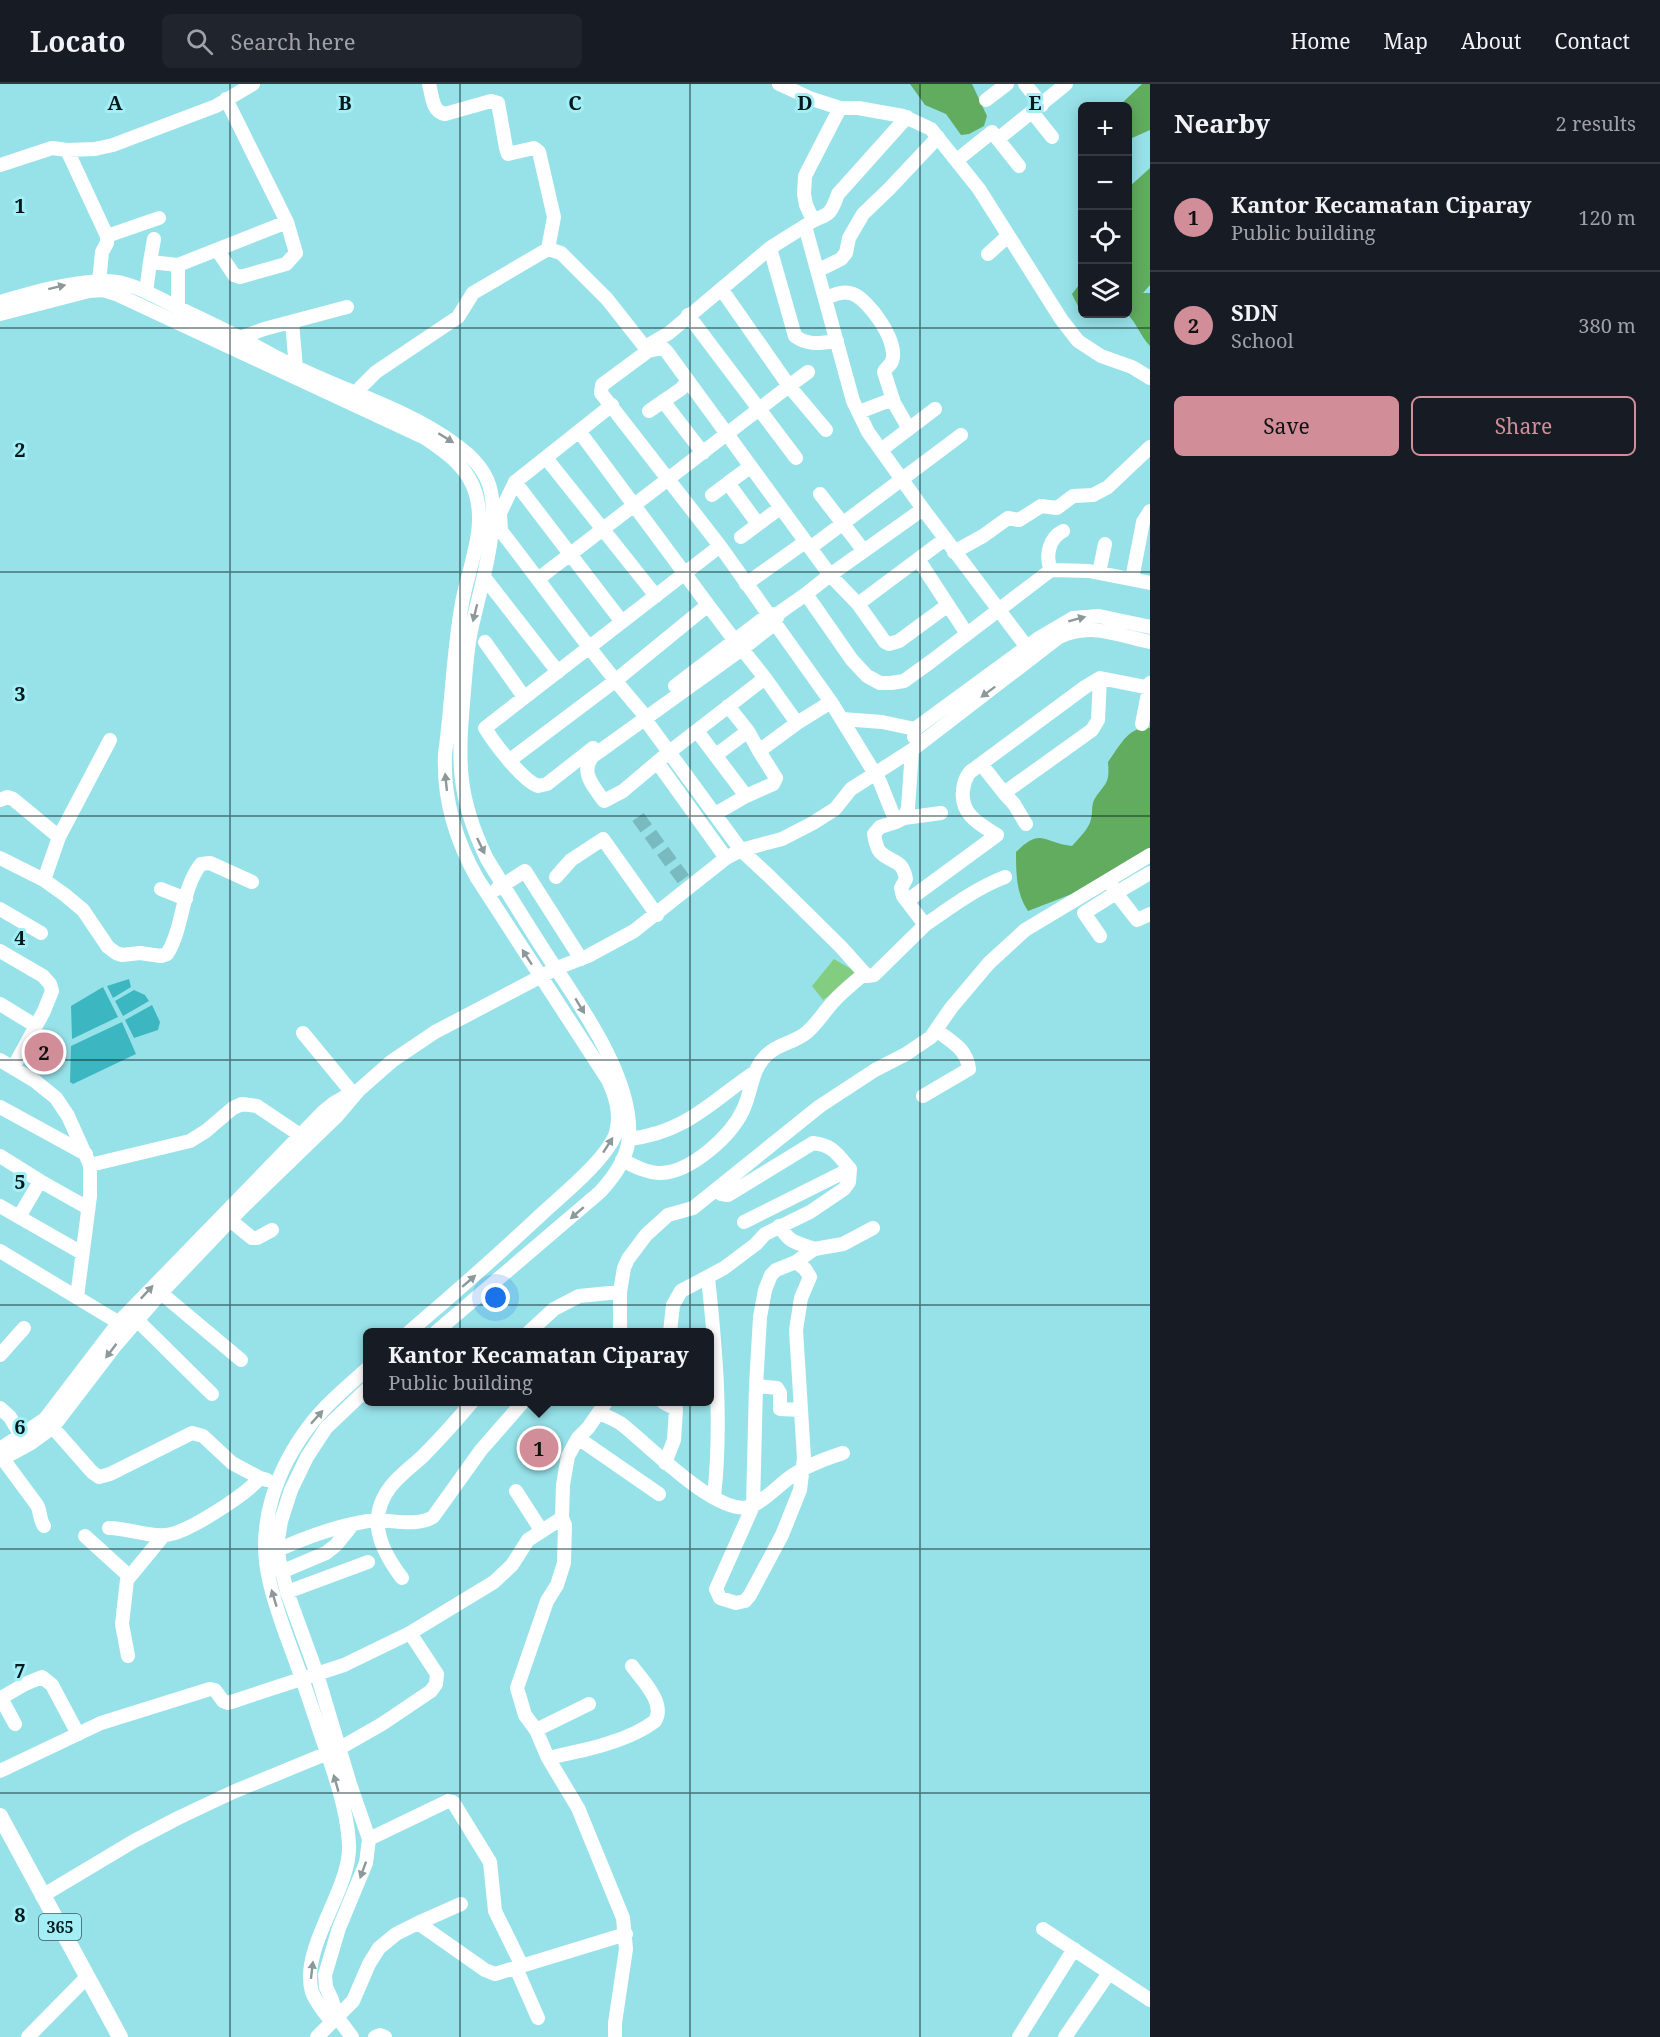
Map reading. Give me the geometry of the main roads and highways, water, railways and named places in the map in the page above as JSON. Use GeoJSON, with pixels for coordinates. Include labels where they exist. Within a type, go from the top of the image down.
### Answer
{"type":"FeatureCollection","features":[{"type":"Feature","properties":{"kind":"main road","name":"365"},"geometry":{"type":"LineString","coordinates":[[0,1816],[120,2037]]}},
{"type":"Feature","properties":{"kind":"water"},"geometry":{"type":"Polygon","coordinates":[[[129,979],[131,987],[113,998],[107,986],[129,979]]]}},
{"type":"Feature","properties":{"kind":"water"},"geometry":{"type":"Polygon","coordinates":[[[103,987],[118,1017],[72,1039],[71,1006],[103,987]]]}},
{"type":"Feature","properties":{"kind":"water"},"geometry":{"type":"Polygon","coordinates":[[[134,990],[145,995],[149,1001],[123,1016],[115,1001],[134,990]]]}},
{"type":"Feature","properties":{"kind":"water"},"geometry":{"type":"Polygon","coordinates":[[[152,1005],[160,1022],[158,1030],[134,1038],[125,1020],[152,1005]]]}},
{"type":"Feature","properties":{"kind":"water"},"geometry":{"type":"Polygon","coordinates":[[[122,1022],[136,1054],[73,1084],[70,1082],[71,1046],[122,1022]]]}},
{"type":"Feature","properties":{"kind":"tunnel"},"geometry":{"type":"LineString","coordinates":[[638,817],[689,887]]}},
{"type":"Feature","properties":{"kind":"place","name":"SDN"},"geometry":{"type":"Point","coordinates":[44,1052]}},
{"type":"Feature","properties":{"kind":"place","name":"Kantor Kecamatan Ciparay"},"geometry":{"type":"Point","coordinates":[539,1448]}}]}
